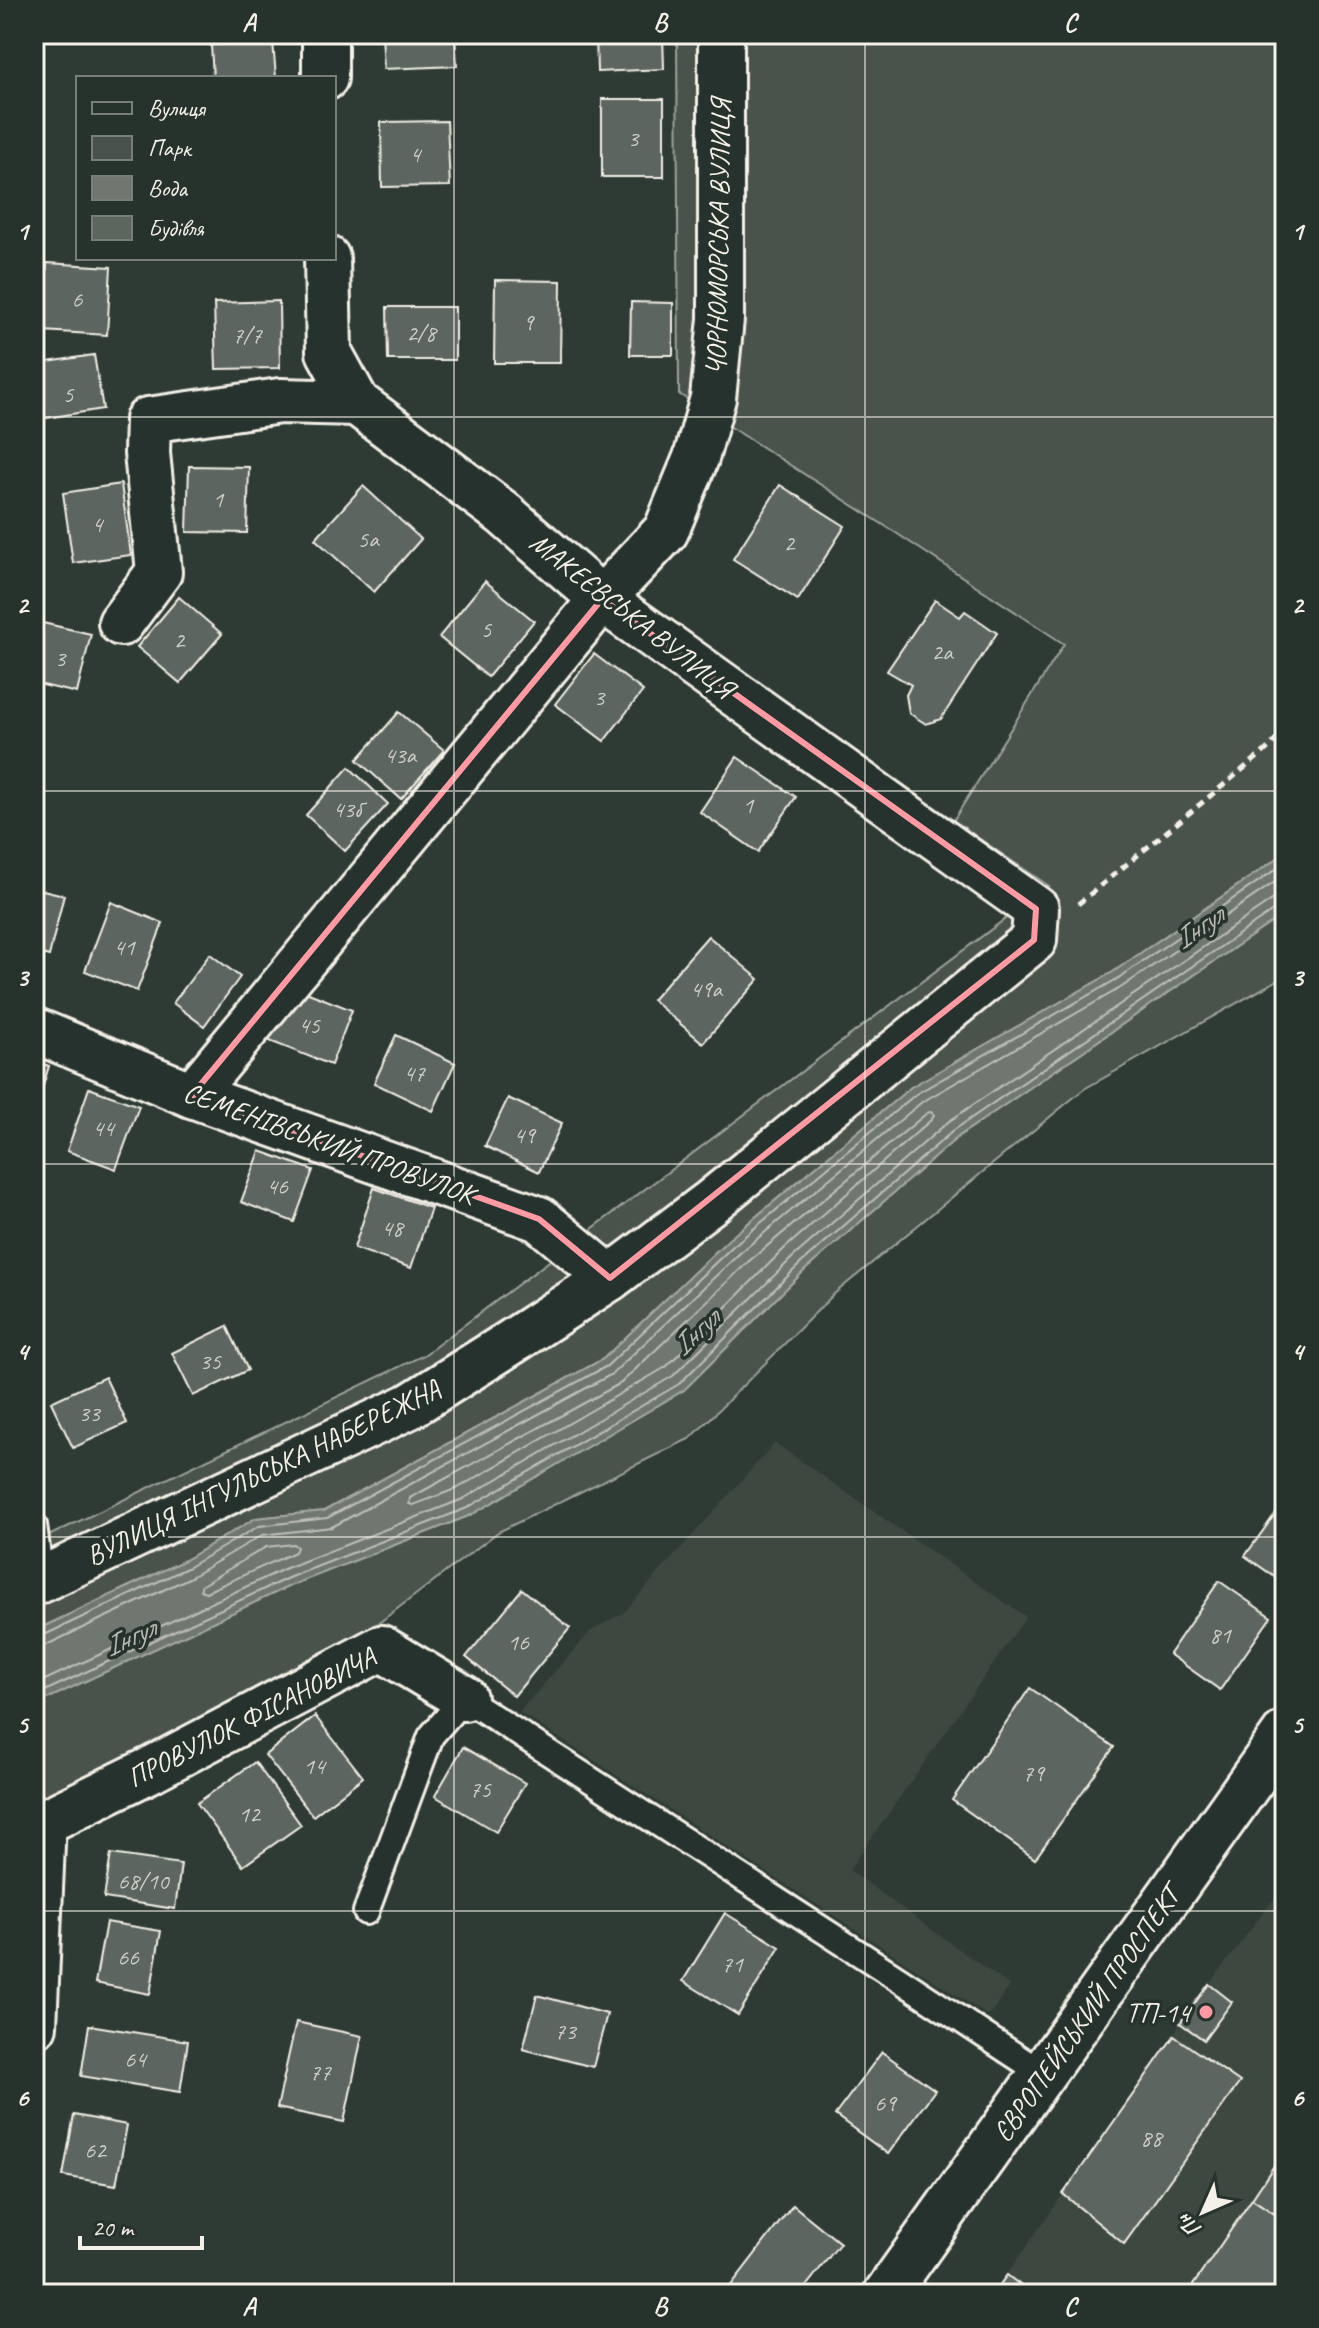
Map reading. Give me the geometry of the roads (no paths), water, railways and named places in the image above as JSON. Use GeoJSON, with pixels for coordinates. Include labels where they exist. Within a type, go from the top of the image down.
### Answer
{"type":"FeatureCollection","features":[{"type":"Feature","properties":{"kind":"street"},"geometry":{"type":"LineString","coordinates":[[325,34],[325,76]]}},
{"type":"Feature","properties":{"kind":"street","name":"ЧОРНОМОРСЬКА ВУЛИЦЯ"},"geometry":{"type":"LineString","coordinates":[[192,1095],[602,599],[666,531],[696,458],[713,398],[721,319],[721,34]]}},
{"type":"Feature","properties":{"kind":"street","name":"МАКЕЄВСЬКА ВУЛИЦЯ"},"geometry":{"type":"LineString","coordinates":[[327,260],[329,352],[357,403],[503,513],[602,599],[1035,925]]}},
{"type":"Feature","properties":{"kind":"street"},"geometry":{"type":"LineString","coordinates":[[121,623],[159,572],[147,453],[148,420],[280,401],[357,403]]}},
{"type":"Feature","properties":{"kind":"street","name":"ВУЛИЦЯ ІНГУЛЬСЬКА НАБЕРЕЖНА"},"geometry":{"type":"LineString","coordinates":[[38,1581],[410,1406],[610,1278],[711,1202],[1035,925]]}},
{"type":"Feature","properties":{"kind":"street","name":"СЕМЕНІВСЬКИЙ ПРОВУЛОК"},"geometry":{"type":"LineString","coordinates":[[34,1030],[192,1095],[539,1219],[610,1278]]}},
{"type":"Feature","properties":{"kind":"street","name":"ПРОВУЛОК ФІСАНОВИЧА"},"geometry":{"type":"LineString","coordinates":[[38,1824],[150,1770],[381,1648],[464,1698]]}},
{"type":"Feature","properties":{"kind":"street","name":"ЄВРОПЕЙСЬКИЙ ПРОСПЕКТ"},"geometry":{"type":"LineString","coordinates":[[886,2294],[1285,1733]]}},
{"type":"Feature","properties":{"kind":"street"},"geometry":{"type":"LineString","coordinates":[[34,2026],[38,1824]]}},
{"type":"Feature","properties":{"kind":"lane"},"geometry":{"type":"LineString","coordinates":[[34,1525],[38,1581]]}},
{"type":"Feature","properties":{"kind":"lane"},"geometry":{"type":"LineString","coordinates":[[366,1912],[431,1736],[464,1698],[1043,2074]]}},
{"type":"Feature","properties":{"kind":"water","name":"Інгул"},"geometry":{"type":"Polygon","coordinates":[[[1285,853],[1285,913],[959,1136],[805,1270],[684,1390],[471,1515],[292,1585],[34,1705],[34,1631],[183,1561],[256,1518],[324,1511],[603,1359],[728,1240],[911,1087],[1113,972],[1285,853]]]}},
{"type":"Feature","properties":{"kind":"place","name":"ТП-14"},"geometry":{"type":"Point","coordinates":[1206,2012]}}]}
